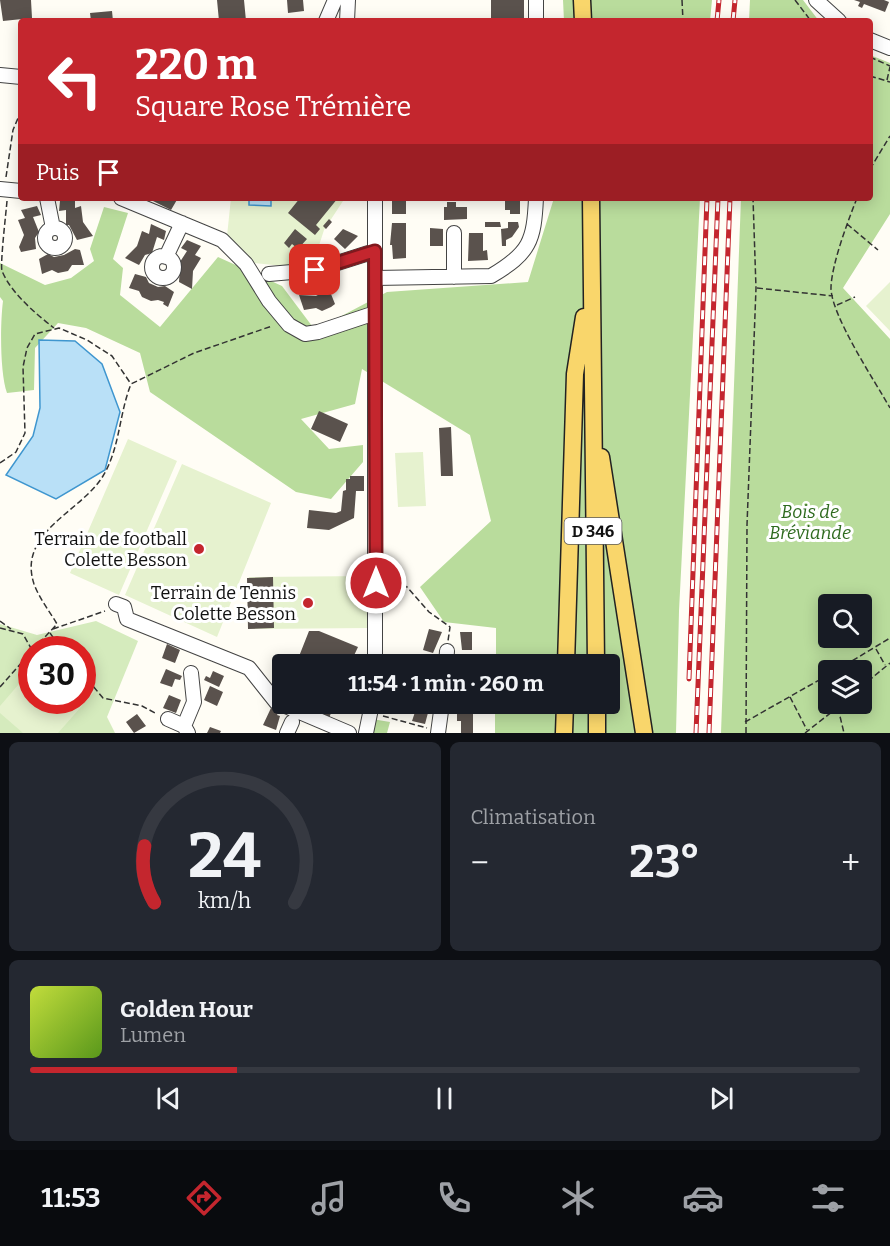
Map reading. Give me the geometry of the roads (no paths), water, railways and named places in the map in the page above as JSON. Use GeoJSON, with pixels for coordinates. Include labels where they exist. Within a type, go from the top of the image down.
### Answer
{"type":"FeatureCollection","features":[{"type":"Feature","properties":{"kind":"main road"},"geometry":{"type":"LineString","coordinates":[[582,0],[583,18]]}},
{"type":"Feature","properties":{"kind":"main road","name":"D 346"},"geometry":{"type":"LineString","coordinates":[[591,201],[596,654]]}},
{"type":"Feature","properties":{"kind":"main road"},"geometry":{"type":"LineString","coordinates":[[566,654],[575,374],[592,268]]}},
{"type":"Feature","properties":{"kind":"main road"},"geometry":{"type":"LineString","coordinates":[[592,397],[644,733]]}},
{"type":"Feature","properties":{"kind":"main road"},"geometry":{"type":"LineString","coordinates":[[564,733],[565,714]]}},
{"type":"Feature","properties":{"kind":"main road"},"geometry":{"type":"LineString","coordinates":[[597,714],[597,733]]}},
{"type":"Feature","properties":{"kind":"street"},"geometry":{"type":"LineString","coordinates":[[327,18],[335,0]]}},
{"type":"Feature","properties":{"kind":"street"},"geometry":{"type":"LineString","coordinates":[[347,18],[348,0]]}},
{"type":"Feature","properties":{"kind":"street"},"geometry":{"type":"LineString","coordinates":[[536,0],[536,18]]}},
{"type":"Feature","properties":{"kind":"street"},"geometry":{"type":"LineString","coordinates":[[816,0],[836,18]]}},
{"type":"Feature","properties":{"kind":"street"},"geometry":{"type":"LineString","coordinates":[[873,41],[890,48]]}},
{"type":"Feature","properties":{"kind":"street"},"geometry":{"type":"LineString","coordinates":[[0,75],[18,77]]}},
{"type":"Feature","properties":{"kind":"street"},"geometry":{"type":"LineString","coordinates":[[48,201],[53,228]]}},
{"type":"Feature","properties":{"kind":"street"},"geometry":{"type":"LineString","coordinates":[[375,201],[375,278],[369,315],[375,654]]}},
{"type":"Feature","properties":{"kind":"street"},"geometry":{"type":"LineString","coordinates":[[375,278],[491,276],[506,267],[527,247],[534,232],[536,201]]}},
{"type":"Feature","properties":{"kind":"street"},"geometry":{"type":"LineString","coordinates":[[141,202],[182,224],[222,240],[246,264],[268,300],[285,321],[305,334],[369,315]]}},
{"type":"Feature","properties":{"kind":"street"},"geometry":{"type":"LineString","coordinates":[[166,257],[182,224]]}},
{"type":"Feature","properties":{"kind":"street"},"geometry":{"type":"LineString","coordinates":[[454,233],[454,277]]}},
{"type":"Feature","properties":{"kind":"street"},"geometry":{"type":"LineString","coordinates":[[269,274],[315,270],[375,251]]}},
{"type":"Feature","properties":{"kind":"street"},"geometry":{"type":"LineString","coordinates":[[116,604],[124,607],[127,619],[249,668],[276,702],[349,733]]}},
{"type":"Feature","properties":{"kind":"street"},"geometry":{"type":"LineString","coordinates":[[168,719],[186,730],[194,702],[191,673]]}},
{"type":"Feature","properties":{"kind":"street"},"geometry":{"type":"LineString","coordinates":[[366,733],[374,714]]}},
{"type":"Feature","properties":{"kind":"street"},"geometry":{"type":"LineString","coordinates":[[439,732],[441,714]]}},
{"type":"Feature","properties":{"kind":"water"},"geometry":{"type":"Polygon","coordinates":[[[249,201],[271,201],[271,206],[249,205],[249,201]]]}},
{"type":"Feature","properties":{"kind":"water"},"geometry":{"type":"Polygon","coordinates":[[[39,340],[75,341],[102,364],[120,412],[105,470],[56,499],[6,475],[33,436],[40,408],[39,340]]]}},
{"type":"Feature","properties":{"kind":"railway"},"geometry":{"type":"LineString","coordinates":[[717,18],[719,0]]}},
{"type":"Feature","properties":{"kind":"railway"},"geometry":{"type":"LineString","coordinates":[[733,18],[735,0]]}},
{"type":"Feature","properties":{"kind":"railway"},"geometry":{"type":"LineString","coordinates":[[689,679],[707,201]]}},
{"type":"Feature","properties":{"kind":"railway"},"geometry":{"type":"LineString","coordinates":[[696,733],[718,201]]}},
{"type":"Feature","properties":{"kind":"railway"},"geometry":{"type":"LineString","coordinates":[[709,733],[730,201]]}},
{"type":"Feature","properties":{"kind":"place","name":"Terrain de football Colette Besson"},"geometry":{"type":"Point","coordinates":[199,549]}},
{"type":"Feature","properties":{"kind":"place","name":"Terrain de Tennis Colette Besson"},"geometry":{"type":"Point","coordinates":[308,603]}},
{"type":"Feature","properties":{"kind":"park label","name":"Bois de Bréviande"},"geometry":{"type":"Point","coordinates":[810,522]}}]}
